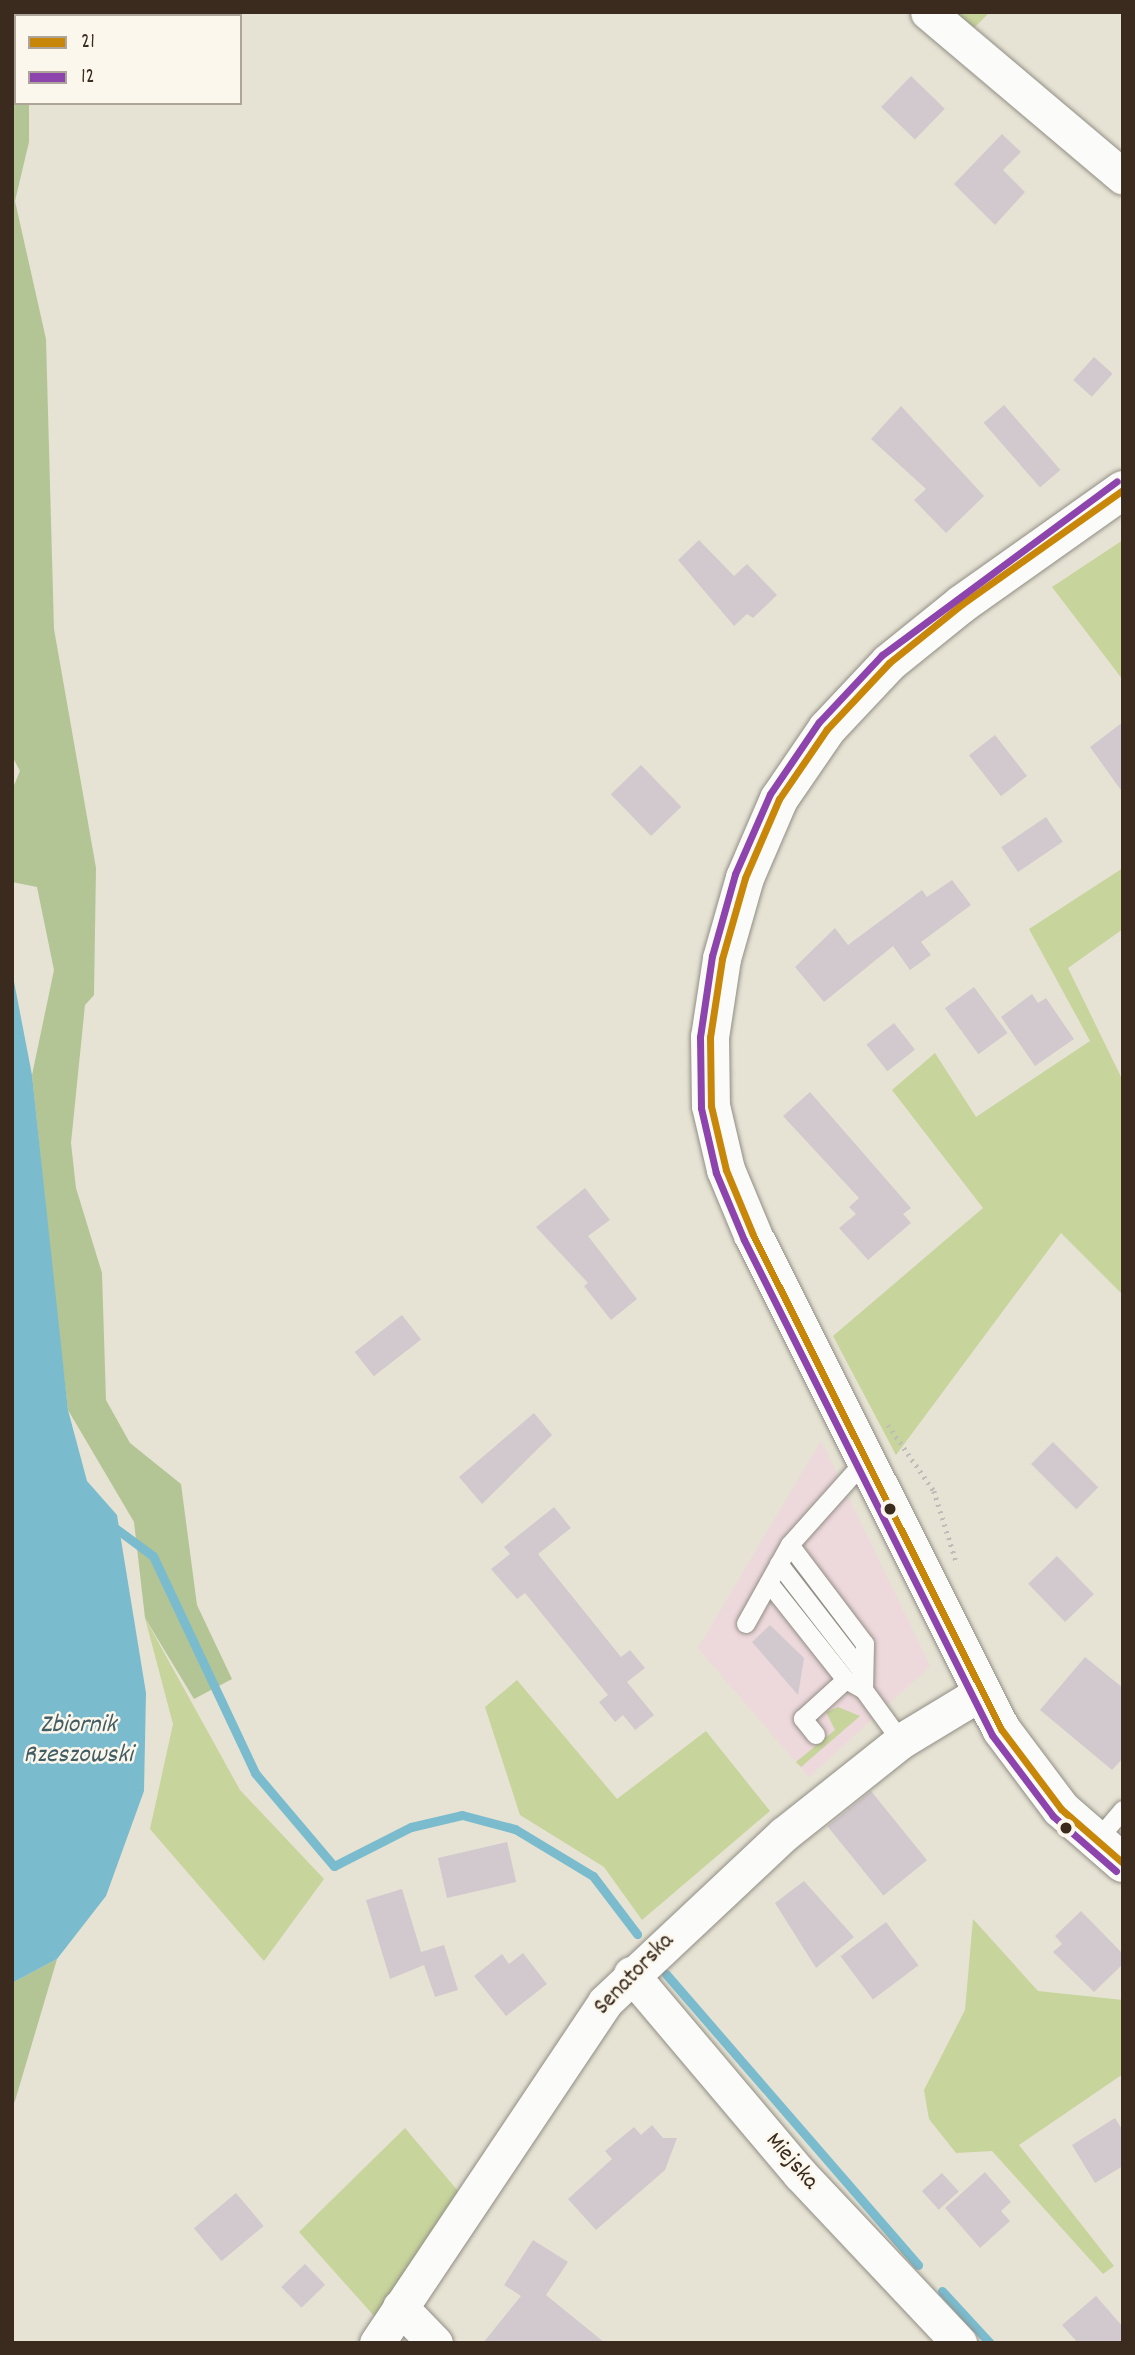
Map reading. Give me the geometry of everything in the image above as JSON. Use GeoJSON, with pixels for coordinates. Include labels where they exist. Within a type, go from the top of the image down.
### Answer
{"type":"FeatureCollection","features":[{"type":"Feature","properties":{"kind":"street"},"geometry":{"type":"LineString","coordinates":[[928,12],[1123,177]]}},
{"type":"Feature","properties":{"kind":"street"},"geometry":{"type":"LineString","coordinates":[[1109,1853],[1041,1786],[982,1692],[867,1459],[726,1170],[711,1105],[710,1037],[722,959],[745,878],[779,799],[827,729],[889,663],[962,604],[1123,490]]}},
{"type":"Feature","properties":{"kind":"street","name":"Senatorska"},"geometry":{"type":"LineString","coordinates":[[376,2343],[543,2089],[631,1974],[784,1834],[901,1741],[982,1692]]}},
{"type":"Feature","properties":{"kind":"street","name":"Miejska"},"geometry":{"type":"LineString","coordinates":[[631,1974],[800,2174],[959,2343]]}},
{"type":"Feature","properties":{"kind":"street"},"geometry":{"type":"LineString","coordinates":[[400,2307],[435,2343]]}},
{"type":"Feature","properties":{"kind":"lane"},"geometry":{"type":"LineString","coordinates":[[746,1624],[790,1545],[867,1459]]}},
{"type":"Feature","properties":{"kind":"lane"},"geometry":{"type":"LineString","coordinates":[[790,1545],[864,1644],[864,1682]]}},
{"type":"Feature","properties":{"kind":"lane"},"geometry":{"type":"LineString","coordinates":[[779,1564],[864,1682],[901,1741]]}},
{"type":"Feature","properties":{"kind":"lane"},"geometry":{"type":"LineString","coordinates":[[769,1583],[846,1681]]}},
{"type":"Feature","properties":{"kind":"lane"},"geometry":{"type":"LineString","coordinates":[[816,1735],[803,1719],[846,1681],[864,1682]]}},
{"type":"Feature","properties":{"kind":"lane"},"geometry":{"type":"LineString","coordinates":[[1109,1853],[1123,1810]]}},
{"type":"Feature","properties":{"kind":"path"},"geometry":{"type":"LineString","coordinates":[[881,1419],[898,1433],[934,1491],[957,1550],[956,1573]]}},
{"type":"Feature","properties":{"kind":"shaded area"},"geometry":{"type":"Polygon","coordinates":[[[821,1441],[930,1666],[809,1777],[698,1648],[821,1441]]]}},
{"type":"Feature","properties":{"kind":"green space"},"geometry":{"type":"Polygon","coordinates":[[[12,12],[30,12],[14,14],[14,105],[29,105],[29,142],[15,201],[46,339],[54,629],[96,868],[94,995],[85,1005],[71,1143],[76,1188],[102,1273],[106,1400],[130,1443],[181,1484],[197,1605],[232,1679],[194,1699],[145,1618],[134,1522],[68,1410],[32,1075],[54,970],[37,887],[12,882],[12,790],[20,771],[12,756],[12,12]]]}},
{"type":"Feature","properties":{"kind":"green space"},"geometry":{"type":"Polygon","coordinates":[[[939,12],[990,12],[968,34],[939,12]]]}},
{"type":"Feature","properties":{"kind":"green space"},"geometry":{"type":"Polygon","coordinates":[[[1123,540],[1123,680],[1052,587],[1123,540]]]}},
{"type":"Feature","properties":{"kind":"green space"},"geometry":{"type":"Polygon","coordinates":[[[1123,868],[1123,929],[1068,968],[1123,1081],[1123,1295],[1061,1233],[896,1455],[833,1336],[983,1208],[892,1090],[935,1053],[976,1117],[1090,1041],[1029,929],[1123,868]]]}},
{"type":"Feature","properties":{"kind":"green space"},"geometry":{"type":"Polygon","coordinates":[[[145,1618],[240,1790],[324,1879],[264,1961],[150,1829],[173,1724],[145,1618]]]}},
{"type":"Feature","properties":{"kind":"green space"},"geometry":{"type":"Polygon","coordinates":[[[517,1680],[617,1799],[706,1731],[770,1811],[642,1920],[604,1867],[520,1815],[485,1707],[517,1680]]]}},
{"type":"Feature","properties":{"kind":"green space"},"geometry":{"type":"Polygon","coordinates":[[[838,1707],[860,1716],[801,1767],[796,1762],[835,1730],[826,1712],[838,1707]]]}},
{"type":"Feature","properties":{"kind":"green space"},"geometry":{"type":"Polygon","coordinates":[[[973,1919],[1038,1991],[1123,2000],[1123,2074],[1019,2145],[1114,2266],[1103,2274],[992,2151],[956,2153],[929,2119],[924,2090],[965,2010],[973,1919]]]}},
{"type":"Feature","properties":{"kind":"green space"},"geometry":{"type":"Polygon","coordinates":[[[57,1959],[15,2101],[12,2106],[12,1983],[57,1959]]]}},
{"type":"Feature","properties":{"kind":"green space"},"geometry":{"type":"Polygon","coordinates":[[[405,2128],[458,2191],[375,2317],[299,2232],[405,2128]]]}},
{"type":"Feature","properties":{"kind":"water","name":"Zbiornik Rzeszowski"},"geometry":{"type":"Polygon","coordinates":[[[12,971],[32,1075],[68,1410],[87,1481],[117,1515],[146,1693],[144,1791],[106,1896],[57,1959],[12,1983],[12,971]]]}},
{"type":"Feature","properties":{"kind":"building"},"geometry":{"type":"Polygon","coordinates":[[[911,76],[945,109],[915,140],[881,107],[911,76]]]}},
{"type":"Feature","properties":{"kind":"building"},"geometry":{"type":"Polygon","coordinates":[[[1002,134],[1021,152],[1003,170],[1025,192],[995,225],[954,184],[1002,134]]]}},
{"type":"Feature","properties":{"kind":"building"},"geometry":{"type":"Polygon","coordinates":[[[1094,357],[1113,374],[1092,397],[1073,380],[1094,357]]]}},
{"type":"Feature","properties":{"kind":"building"},"geometry":{"type":"Polygon","coordinates":[[[1004,405],[1060,470],[1040,488],[984,423],[1004,405]]]}},
{"type":"Feature","properties":{"kind":"building"},"geometry":{"type":"Polygon","coordinates":[[[901,406],[984,496],[946,533],[914,500],[926,489],[871,439],[901,406]]]}},
{"type":"Feature","properties":{"kind":"building"},"geometry":{"type":"Polygon","coordinates":[[[699,540],[734,576],[747,564],[777,595],[753,618],[747,614],[734,626],[678,560],[699,540]]]}},
{"type":"Feature","properties":{"kind":"building"},"geometry":{"type":"Polygon","coordinates":[[[1123,722],[1123,793],[1090,747],[1123,722]]]}},
{"type":"Feature","properties":{"kind":"building"},"geometry":{"type":"Polygon","coordinates":[[[995,735],[1027,776],[1001,796],[969,755],[995,735]]]}},
{"type":"Feature","properties":{"kind":"building"},"geometry":{"type":"Polygon","coordinates":[[[641,765],[681,807],[651,836],[611,794],[641,765]]]}},
{"type":"Feature","properties":{"kind":"building"},"geometry":{"type":"Polygon","coordinates":[[[1046,817],[1063,842],[1018,872],[1001,847],[1046,817]]]}},
{"type":"Feature","properties":{"kind":"building"},"geometry":{"type":"Polygon","coordinates":[[[952,880],[971,905],[921,942],[931,955],[910,970],[893,946],[824,1002],[795,967],[835,928],[848,945],[922,890],[927,897],[952,880]]]}},
{"type":"Feature","properties":{"kind":"building"},"geometry":{"type":"Polygon","coordinates":[[[974,987],[1008,1033],[978,1054],[945,1008],[974,987]]]}},
{"type":"Feature","properties":{"kind":"building"},"geometry":{"type":"Polygon","coordinates":[[[1032,994],[1038,1003],[1046,998],[1074,1039],[1035,1066],[1001,1017],[1032,994]]]}},
{"type":"Feature","properties":{"kind":"building"},"geometry":{"type":"Polygon","coordinates":[[[894,1023],[915,1050],[887,1071],[866,1045],[894,1023]]]}},
{"type":"Feature","properties":{"kind":"building"},"geometry":{"type":"Polygon","coordinates":[[[810,1092],[911,1208],[903,1214],[911,1223],[868,1260],[839,1228],[856,1214],[849,1207],[859,1198],[783,1116],[810,1092]]]}},
{"type":"Feature","properties":{"kind":"building"},"geometry":{"type":"Polygon","coordinates":[[[585,1188],[610,1220],[588,1236],[637,1299],[611,1320],[584,1286],[588,1283],[536,1227],[585,1188]]]}},
{"type":"Feature","properties":{"kind":"building"},"geometry":{"type":"Polygon","coordinates":[[[402,1315],[421,1339],[374,1376],[355,1352],[402,1315]]]}},
{"type":"Feature","properties":{"kind":"building"},"geometry":{"type":"Polygon","coordinates":[[[534,1413],[552,1435],[482,1504],[459,1477],[534,1413]]]}},
{"type":"Feature","properties":{"kind":"building"},"geometry":{"type":"Polygon","coordinates":[[[1053,1442],[1098,1487],[1076,1509],[1031,1464],[1053,1442]]]}},
{"type":"Feature","properties":{"kind":"building"},"geometry":{"type":"Polygon","coordinates":[[[554,1507],[571,1528],[538,1554],[621,1657],[630,1650],[645,1668],[627,1682],[654,1715],[635,1730],[623,1715],[615,1722],[599,1702],[608,1695],[525,1593],[517,1599],[491,1569],[510,1554],[504,1547],[554,1507]]]}},
{"type":"Feature","properties":{"kind":"building"},"geometry":{"type":"Polygon","coordinates":[[[1057,1556],[1094,1594],[1065,1622],[1028,1584],[1057,1556]]]}},
{"type":"Feature","properties":{"kind":"building"},"geometry":{"type":"Polygon","coordinates":[[[770,1625],[804,1658],[798,1695],[752,1642],[770,1625]]]}},
{"type":"Feature","properties":{"kind":"building"},"geometry":{"type":"Polygon","coordinates":[[[1085,1657],[1123,1688],[1123,1758],[1112,1770],[1040,1710],[1085,1657]]]}},
{"type":"Feature","properties":{"kind":"building"},"geometry":{"type":"Polygon","coordinates":[[[871,1791],[927,1860],[883,1895],[827,1826],[871,1791]]]}},
{"type":"Feature","properties":{"kind":"building"},"geometry":{"type":"Polygon","coordinates":[[[507,1842],[516,1882],[447,1898],[438,1858],[507,1842]]]}},
{"type":"Feature","properties":{"kind":"building"},"geometry":{"type":"Polygon","coordinates":[[[804,1881],[854,1937],[816,1968],[775,1903],[804,1881]]]}},
{"type":"Feature","properties":{"kind":"building"},"geometry":{"type":"Polygon","coordinates":[[[402,1889],[421,1952],[444,1945],[458,1990],[435,1997],[424,1965],[390,1979],[366,1900],[402,1889]]]}},
{"type":"Feature","properties":{"kind":"building"},"geometry":{"type":"Polygon","coordinates":[[[1081,1911],[1123,1954],[1123,1964],[1094,1992],[1053,1952],[1062,1944],[1055,1936],[1081,1911]]]}},
{"type":"Feature","properties":{"kind":"building"},"geometry":{"type":"Polygon","coordinates":[[[886,1922],[918,1965],[873,1999],[840,1956],[886,1922]]]}},
{"type":"Feature","properties":{"kind":"building"},"geometry":{"type":"Polygon","coordinates":[[[523,1953],[547,1984],[506,2016],[474,1976],[502,1954],[509,1964],[523,1953]]]}},
{"type":"Feature","properties":{"kind":"building"},"geometry":{"type":"Polygon","coordinates":[[[1115,2118],[1123,2131],[1123,2166],[1095,2183],[1072,2145],[1115,2118]]]}},
{"type":"Feature","properties":{"kind":"building"},"geometry":{"type":"Polygon","coordinates":[[[652,2125],[663,2138],[677,2138],[665,2170],[596,2230],[568,2199],[612,2159],[605,2151],[634,2127],[641,2135],[652,2125]]]}},
{"type":"Feature","properties":{"kind":"building"},"geometry":{"type":"Polygon","coordinates":[[[985,2172],[1011,2202],[1001,2211],[1010,2221],[980,2248],[945,2208],[985,2172]]]}},
{"type":"Feature","properties":{"kind":"building"},"geometry":{"type":"Polygon","coordinates":[[[942,2173],[959,2192],[939,2210],[922,2191],[942,2173]]]}},
{"type":"Feature","properties":{"kind":"building"},"geometry":{"type":"Polygon","coordinates":[[[236,2193],[264,2226],[222,2261],[194,2228],[236,2193]]]}},
{"type":"Feature","properties":{"kind":"building"},"geometry":{"type":"Polygon","coordinates":[[[533,2240],[568,2262],[546,2295],[605,2343],[483,2343],[521,2296],[504,2285],[533,2240]]]}},
{"type":"Feature","properties":{"kind":"building"},"geometry":{"type":"Polygon","coordinates":[[[305,2264],[325,2285],[301,2308],[281,2287],[305,2264]]]}},
{"type":"Feature","properties":{"kind":"building"},"geometry":{"type":"Polygon","coordinates":[[[1096,2296],[1123,2327],[1123,2343],[1078,2343],[1062,2325],[1096,2296]]]}},
{"type":"Feature","properties":{"kind":"waterway"},"geometry":{"type":"LineString","coordinates":[[111,1525],[153,1556],[255,1773],[334,1866],[411,1827],[462,1815],[515,1829],[593,1876],[637,1934]]}},
{"type":"Feature","properties":{"kind":"waterway"},"geometry":{"type":"LineString","coordinates":[[666,1974],[918,2265]]}},
{"type":"Feature","properties":{"kind":"waterway"},"geometry":{"type":"LineString","coordinates":[[942,2291],[990,2343]]}},
{"type":"Feature","properties":{"kind":"transit line","name":"12"},"geometry":{"type":"LineString","coordinates":[[1116,1871],[1053,1816],[992,1735],[744,1240],[716,1173],[701,1108],[700,1037],[712,956],[735,874],[770,794],[819,722],[882,655],[1117,481]]}},
{"type":"Feature","properties":{"kind":"transit line","name":"21"},"geometry":{"type":"LineString","coordinates":[[1123,490],[962,604],[889,663],[827,729],[779,799],[745,878],[722,959],[710,1037],[711,1106],[726,1170],[753,1235],[1001,1729],[1061,1809],[1123,1863]]}}]}
